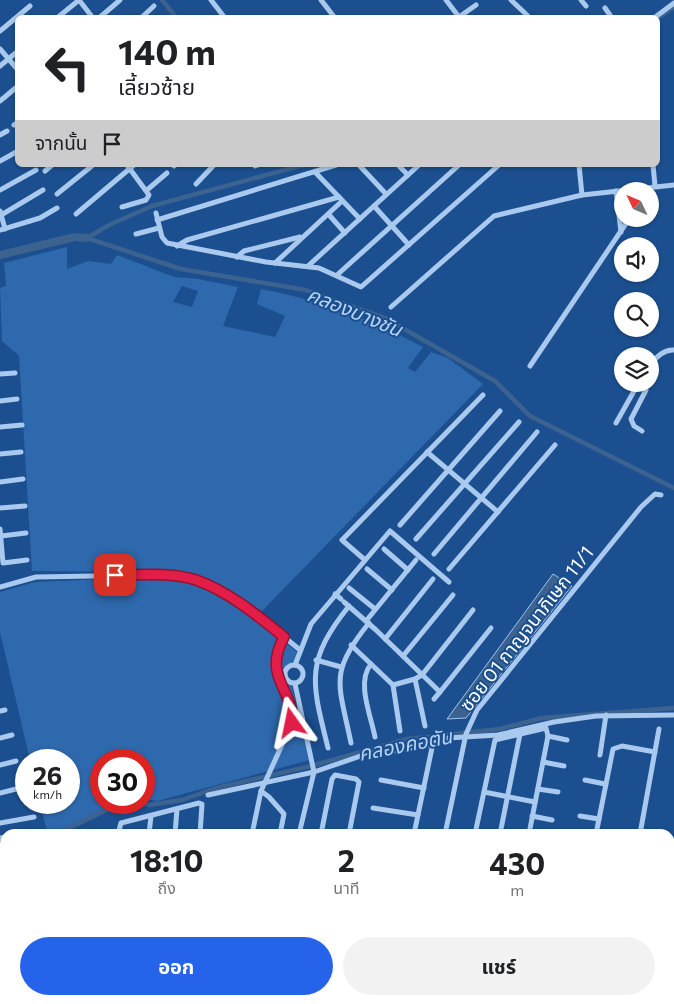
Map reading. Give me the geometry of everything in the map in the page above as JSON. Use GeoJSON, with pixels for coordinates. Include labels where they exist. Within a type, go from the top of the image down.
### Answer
{"type":"FeatureCollection","features":[{"type":"Feature","properties":{"kind":"street"},"geometry":{"type":"LineString","coordinates":[[61,15],[79,0],[91,15]]}},
{"type":"Feature","properties":{"kind":"street"},"geometry":{"type":"LineString","coordinates":[[102,15],[120,0]]}},
{"type":"Feature","properties":{"kind":"street"},"geometry":{"type":"LineString","coordinates":[[211,0],[223,15]]}},
{"type":"Feature","properties":{"kind":"street"},"geometry":{"type":"LineString","coordinates":[[321,0],[333,15]]}},
{"type":"Feature","properties":{"kind":"street"},"geometry":{"type":"LineString","coordinates":[[446,0],[458,15]]}},
{"type":"Feature","properties":{"kind":"street"},"geometry":{"type":"LineString","coordinates":[[511,0],[527,15]]}},
{"type":"Feature","properties":{"kind":"street"},"geometry":{"type":"LineString","coordinates":[[581,0],[586,6]]}},
{"type":"Feature","properties":{"kind":"street"},"geometry":{"type":"LineString","coordinates":[[658,15],[674,4]]}},
{"type":"Feature","properties":{"kind":"street"},"geometry":{"type":"LineString","coordinates":[[463,15],[476,5]]}},
{"type":"Feature","properties":{"kind":"street"},"geometry":{"type":"LineString","coordinates":[[19,15],[30,6]]}},
{"type":"Feature","properties":{"kind":"street"},"geometry":{"type":"LineString","coordinates":[[144,15],[154,6]]}},
{"type":"Feature","properties":{"kind":"street"},"geometry":{"type":"LineString","coordinates":[[605,8],[610,15]]}},
{"type":"Feature","properties":{"kind":"street"},"geometry":{"type":"LineString","coordinates":[[0,31],[15,18]]}},
{"type":"Feature","properties":{"kind":"street"},"geometry":{"type":"LineString","coordinates":[[0,49],[15,67]]}},
{"type":"Feature","properties":{"kind":"street"},"geometry":{"type":"LineString","coordinates":[[0,66],[15,53]]}},
{"type":"Feature","properties":{"kind":"street"},"geometry":{"type":"LineString","coordinates":[[0,101],[15,88]]}},
{"type":"Feature","properties":{"kind":"street"},"geometry":{"type":"LineString","coordinates":[[0,135],[7,130]]}},
{"type":"Feature","properties":{"kind":"street"},"geometry":{"type":"LineString","coordinates":[[0,161],[15,153]]}},
{"type":"Feature","properties":{"kind":"street"},"geometry":{"type":"LineString","coordinates":[[45,171],[50,167]]}},
{"type":"Feature","properties":{"kind":"street"},"geometry":{"type":"LineString","coordinates":[[57,194],[91,167]]}},
{"type":"Feature","properties":{"kind":"street"},"geometry":{"type":"LineString","coordinates":[[76,214],[129,167]]}},
{"type":"Feature","properties":{"kind":"street"},"geometry":{"type":"LineString","coordinates":[[122,207],[148,198],[147,190],[131,167]]}},
{"type":"Feature","properties":{"kind":"street"},"geometry":{"type":"LineString","coordinates":[[196,184],[212,167]]}},
{"type":"Feature","properties":{"kind":"street"},"geometry":{"type":"LineString","coordinates":[[331,167],[157,216],[159,228],[165,242],[177,246],[237,257],[319,268],[364,286],[497,167]]}},
{"type":"Feature","properties":{"kind":"street"},"geometry":{"type":"LineString","coordinates":[[361,167],[386,194]]}},
{"type":"Feature","properties":{"kind":"street"},"geometry":{"type":"LineString","coordinates":[[400,167],[408,175]]}},
{"type":"Feature","properties":{"kind":"street"},"geometry":{"type":"LineString","coordinates":[[308,266],[417,167]]}},
{"type":"Feature","properties":{"kind":"street"},"geometry":{"type":"LineString","coordinates":[[337,275],[457,167]]}},
{"type":"Feature","properties":{"kind":"street"},"geometry":{"type":"LineString","coordinates":[[579,167],[582,195]]}},
{"type":"Feature","properties":{"kind":"street"},"geometry":{"type":"LineString","coordinates":[[653,167],[655,182]]}},
{"type":"Feature","properties":{"kind":"street"},"geometry":{"type":"LineString","coordinates":[[0,190],[36,170]]}},
{"type":"Feature","properties":{"kind":"street"},"geometry":{"type":"LineString","coordinates":[[315,172],[360,219]]}},
{"type":"Feature","properties":{"kind":"street"},"geometry":{"type":"LineString","coordinates":[[147,190],[167,173]]}},
{"type":"Feature","properties":{"kind":"street"},"geometry":{"type":"LineString","coordinates":[[659,186],[674,185]]}},
{"type":"Feature","properties":{"kind":"street"},"geometry":{"type":"LineString","coordinates":[[43,190],[1,213],[3,230],[44,216],[57,208]]}},
{"type":"Feature","properties":{"kind":"street"},"geometry":{"type":"LineString","coordinates":[[391,307],[494,216],[582,195],[614,191]]}},
{"type":"Feature","properties":{"kind":"street"},"geometry":{"type":"LineString","coordinates":[[275,262],[340,199]]}},
{"type":"Feature","properties":{"kind":"street"},"geometry":{"type":"LineString","coordinates":[[177,246],[187,240],[340,199]]}},
{"type":"Feature","properties":{"kind":"street"},"geometry":{"type":"LineString","coordinates":[[374,206],[409,245]]}},
{"type":"Feature","properties":{"kind":"street"},"geometry":{"type":"LineString","coordinates":[[330,216],[345,233]]}},
{"type":"Feature","properties":{"kind":"street"},"geometry":{"type":"LineString","coordinates":[[136,234],[159,228]]}},
{"type":"Feature","properties":{"kind":"street"},"geometry":{"type":"LineString","coordinates":[[621,228],[621,232]]}},
{"type":"Feature","properties":{"kind":"street"},"geometry":{"type":"LineString","coordinates":[[530,366],[623,228]]}},
{"type":"Feature","properties":{"kind":"street"},"geometry":{"type":"LineString","coordinates":[[237,257],[244,251],[301,237]]}},
{"type":"Feature","properties":{"kind":"street"},"geometry":{"type":"LineString","coordinates":[[659,355],[669,349],[674,350]]}},
{"type":"Feature","properties":{"kind":"street"},"geometry":{"type":"LineString","coordinates":[[0,374],[15,373]]}},
{"type":"Feature","properties":{"kind":"street"},"geometry":{"type":"LineString","coordinates":[[616,423],[633,392]]}},
{"type":"Feature","properties":{"kind":"street"},"geometry":{"type":"LineString","coordinates":[[642,431],[634,426],[631,419],[645,392]]}},
{"type":"Feature","properties":{"kind":"street"},"geometry":{"type":"LineString","coordinates":[[365,560],[342,540],[483,395]]}},
{"type":"Feature","properties":{"kind":"street"},"geometry":{"type":"LineString","coordinates":[[0,401],[17,399]]}},
{"type":"Feature","properties":{"kind":"street"},"geometry":{"type":"LineString","coordinates":[[400,525],[500,410]]}},
{"type":"Feature","properties":{"kind":"street"},"geometry":{"type":"LineString","coordinates":[[416,539],[519,422]]}},
{"type":"Feature","properties":{"kind":"street"},"geometry":{"type":"LineString","coordinates":[[0,427],[22,425]]}},
{"type":"Feature","properties":{"kind":"street"},"geometry":{"type":"LineString","coordinates":[[434,554],[537,432]]}},
{"type":"Feature","properties":{"kind":"street"},"geometry":{"type":"LineString","coordinates":[[449,569],[555,445]]}},
{"type":"Feature","properties":{"kind":"street"},"geometry":{"type":"LineString","coordinates":[[0,454],[21,452]]}},
{"type":"Feature","properties":{"kind":"street"},"geometry":{"type":"LineString","coordinates":[[427,452],[498,512]]}},
{"type":"Feature","properties":{"kind":"street"},"geometry":{"type":"LineString","coordinates":[[0,482],[23,480]]}},
{"type":"Feature","properties":{"kind":"street","name":"ซอย 01 กาญจนาภิเษก 11/1"},"geometry":{"type":"LineString","coordinates":[[447,829],[468,728],[485,699],[622,530],[650,498],[655,494],[661,495]]}},
{"type":"Feature","properties":{"kind":"street"},"geometry":{"type":"LineString","coordinates":[[0,508],[25,506]]}},
{"type":"Feature","properties":{"kind":"street"},"geometry":{"type":"LineString","coordinates":[[0,530],[3,563],[28,560]]}},
{"type":"Feature","properties":{"kind":"street"},"geometry":{"type":"LineString","coordinates":[[295,665],[304,672],[302,680],[295,684],[290,683],[285,674],[286,670],[295,665],[311,624],[390,531],[449,582]]}},
{"type":"Feature","properties":{"kind":"street"},"geometry":{"type":"LineString","coordinates":[[1,536],[26,533]]}},
{"type":"Feature","properties":{"kind":"street"},"geometry":{"type":"LineString","coordinates":[[384,549],[408,570]]}},
{"type":"Feature","properties":{"kind":"street"},"geometry":{"type":"LineString","coordinates":[[351,743],[339,685],[341,667],[351,644],[375,609],[416,560]]}},
{"type":"Feature","properties":{"kind":"street"},"geometry":{"type":"LineString","coordinates":[[367,569],[392,590]]}},
{"type":"Feature","properties":{"kind":"street"},"geometry":{"type":"LineString","coordinates":[[0,587],[36,577],[154,575],[192,579],[225,595],[260,617],[300,650]]}},
{"type":"Feature","properties":{"kind":"street"},"geometry":{"type":"LineString","coordinates":[[386,639],[434,579]]}},
{"type":"Feature","properties":{"kind":"street"},"geometry":{"type":"LineString","coordinates":[[349,588],[375,609]]}},
{"type":"Feature","properties":{"kind":"street"},"geometry":{"type":"LineString","coordinates":[[335,594],[386,639],[440,692]]}},
{"type":"Feature","properties":{"kind":"street"},"geometry":{"type":"LineString","coordinates":[[404,656],[453,595]]}},
{"type":"Feature","properties":{"kind":"street"},"geometry":{"type":"LineString","coordinates":[[328,748],[315,694],[316,660],[332,628],[349,606]]}},
{"type":"Feature","properties":{"kind":"street"},"geometry":{"type":"LineString","coordinates":[[393,685],[422,675],[473,610]]}},
{"type":"Feature","properties":{"kind":"street"},"geometry":{"type":"LineString","coordinates":[[434,699],[491,628]]}},
{"type":"Feature","properties":{"kind":"street"},"geometry":{"type":"LineString","coordinates":[[253,829],[261,791],[268,772],[292,723],[293,712],[279,683],[276,670],[276,660],[284,637]]}},
{"type":"Feature","properties":{"kind":"street"},"geometry":{"type":"LineString","coordinates":[[351,644],[393,685],[400,730]]}},
{"type":"Feature","properties":{"kind":"street"},"geometry":{"type":"LineString","coordinates":[[316,660],[341,667]]}},
{"type":"Feature","properties":{"kind":"street"},"geometry":{"type":"LineString","coordinates":[[371,664],[365,674],[364,684],[375,736]]}},
{"type":"Feature","properties":{"kind":"street"},"geometry":{"type":"LineString","coordinates":[[415,679],[425,726]]}},
{"type":"Feature","properties":{"kind":"street"},"geometry":{"type":"LineString","coordinates":[[295,684],[314,771],[300,829]]}},
{"type":"Feature","properties":{"kind":"street"},"geometry":{"type":"LineString","coordinates":[[387,752],[433,743],[448,738],[466,735],[498,735],[554,722],[606,715],[674,715]]}},
{"type":"Feature","properties":{"kind":"street"},"geometry":{"type":"LineString","coordinates":[[600,755],[606,715]]}},
{"type":"Feature","properties":{"kind":"street"},"geometry":{"type":"LineString","coordinates":[[476,829],[495,740],[546,728],[548,736],[530,829]]}},
{"type":"Feature","properties":{"kind":"street"},"geometry":{"type":"LineString","coordinates":[[641,829],[659,729]]}},
{"type":"Feature","properties":{"kind":"street"},"geometry":{"type":"LineString","coordinates":[[501,829],[520,734]]}},
{"type":"Feature","properties":{"kind":"street"},"geometry":{"type":"LineString","coordinates":[[0,738],[12,735]]}},
{"type":"Feature","properties":{"kind":"street"},"geometry":{"type":"LineString","coordinates":[[548,736],[568,740]]}},
{"type":"Feature","properties":{"kind":"street"},"geometry":{"type":"LineString","coordinates":[[415,829],[433,743]]}},
{"type":"Feature","properties":{"kind":"street"},"geometry":{"type":"LineString","coordinates":[[597,829],[611,754],[617,747],[655,752]]}},
{"type":"Feature","properties":{"kind":"street"},"geometry":{"type":"LineString","coordinates":[[208,795],[266,780],[314,771],[381,749]]}},
{"type":"Feature","properties":{"kind":"street"},"geometry":{"type":"LineString","coordinates":[[0,765],[15,761]]}},
{"type":"Feature","properties":{"kind":"street"},"geometry":{"type":"LineString","coordinates":[[543,762],[564,766]]}},
{"type":"Feature","properties":{"kind":"street"},"geometry":{"type":"LineString","coordinates":[[322,829],[332,779],[335,775],[356,779],[359,782],[350,829]]}},
{"type":"Feature","properties":{"kind":"street"},"geometry":{"type":"LineString","coordinates":[[381,780],[424,788]]}},
{"type":"Feature","properties":{"kind":"street"},"geometry":{"type":"LineString","coordinates":[[585,780],[605,784]]}},
{"type":"Feature","properties":{"kind":"street"},"geometry":{"type":"LineString","coordinates":[[0,793],[15,789]]}},
{"type":"Feature","properties":{"kind":"street"},"geometry":{"type":"LineString","coordinates":[[538,789],[558,792]]}},
{"type":"Feature","properties":{"kind":"street"},"geometry":{"type":"LineString","coordinates":[[261,791],[284,814],[281,829]]}},
{"type":"Feature","properties":{"kind":"street"},"geometry":{"type":"LineString","coordinates":[[484,792],[535,802]]}},
{"type":"Feature","properties":{"kind":"street"},"geometry":{"type":"LineString","coordinates":[[119,829],[121,823],[201,804],[200,829]]}},
{"type":"Feature","properties":{"kind":"street"},"geometry":{"type":"LineString","coordinates":[[373,808],[418,815]]}},
{"type":"Feature","properties":{"kind":"street"},"geometry":{"type":"LineString","coordinates":[[175,829],[177,809]]}},
{"type":"Feature","properties":{"kind":"street"},"geometry":{"type":"LineString","coordinates":[[150,829],[151,816]]}},
{"type":"Feature","properties":{"kind":"street"},"geometry":{"type":"LineString","coordinates":[[532,816],[552,820]]}},
{"type":"Feature","properties":{"kind":"street"},"geometry":{"type":"LineString","coordinates":[[580,816],[599,819]]}},
{"type":"Feature","properties":{"kind":"street"},"geometry":{"type":"LineString","coordinates":[[0,822],[34,817]]}},
{"type":"Feature","properties":{"kind":"shaded area"},"geometry":{"type":"Polygon","coordinates":[[[67,247],[67,269],[88,261],[111,264],[117,255],[174,277],[198,279],[238,287],[223,326],[275,337],[285,316],[257,304],[261,289],[303,299],[364,319],[423,347],[408,368],[415,372],[431,352],[448,358],[483,384],[262,611],[210,579],[177,572],[32,571],[19,356],[2,341],[0,288],[6,286],[4,263],[67,247]],[[182,286],[173,302],[192,307],[198,291],[182,286]]]}},
{"type":"Feature","properties":{"kind":"shaded area"},"geometry":{"type":"Polygon","coordinates":[[[553,574],[572,586],[466,718],[447,719],[553,574]]]}},
{"type":"Feature","properties":{"kind":"shaded area"},"geometry":{"type":"Polygon","coordinates":[[[108,579],[163,580],[198,586],[229,601],[244,610],[298,653],[294,661],[286,666],[283,678],[292,687],[310,760],[157,801],[155,801],[155,749],[90,749],[90,814],[95,814],[64,829],[46,829],[43,814],[80,814],[80,749],[27,749],[0,632],[0,592],[35,582],[108,579]]]}},
{"type":"Feature","properties":{"kind":"waterway"},"geometry":{"type":"LineString","coordinates":[[162,0],[174,15]]}},
{"type":"Feature","properties":{"kind":"waterway"},"geometry":{"type":"LineString","coordinates":[[660,17],[674,7]]}},
{"type":"Feature","properties":{"kind":"waterway"},"geometry":{"type":"LineString","coordinates":[[87,238],[109,225],[152,206],[296,167]]}},
{"type":"Feature","properties":{"kind":"waterway","name":"คลองบางชัน"},"geometry":{"type":"LineString","coordinates":[[0,255],[75,237],[87,238]]}},
{"type":"Feature","properties":{"kind":"waterway","name":"คลองบางชัน"},"geometry":{"type":"LineString","coordinates":[[87,238],[181,269],[306,290],[385,318],[495,381],[530,416],[674,488]]}},
{"type":"Feature","properties":{"kind":"waterway","name":"คลองคอตัน"},"geometry":{"type":"LineString","coordinates":[[155,804],[182,800],[216,788],[311,766],[407,739],[500,729],[542,718],[674,708]]}},
{"type":"Feature","properties":{"kind":"waterway","name":"คลองคอตัน"},"geometry":{"type":"LineString","coordinates":[[67,829],[98,814]]}},
{"type":"Feature","properties":{"kind":"route"},"geometry":{"type":"LineString","coordinates":[[115,575],[154,575],[192,579],[225,595],[260,617],[284,637],[279,647],[276,670],[279,683],[293,712],[292,723]]}}]}
